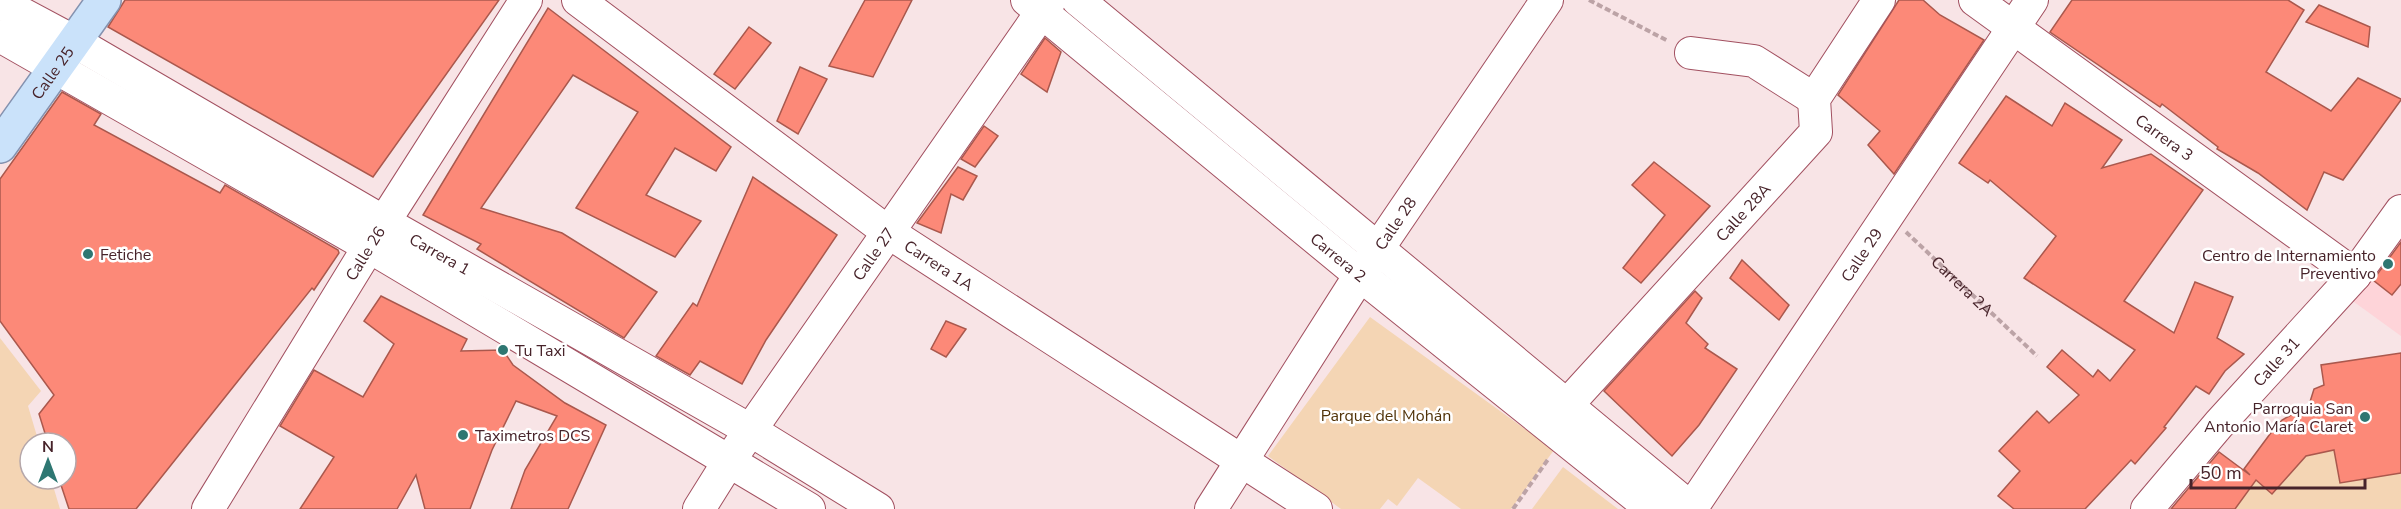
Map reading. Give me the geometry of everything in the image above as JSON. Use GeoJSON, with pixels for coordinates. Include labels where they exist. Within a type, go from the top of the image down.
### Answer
{"type":"FeatureCollection","features":[{"type":"Feature","properties":{"kind":"main road","name":"Calle 25"},"geometry":{"type":"LineString","coordinates":[[0,146],[104,0]]}},
{"type":"Feature","properties":{"kind":"street","name":"Calle 26"},"geometry":{"type":"LineString","coordinates":[[208,509],[377,234],[526,0]]}},
{"type":"Feature","properties":{"kind":"street","name":"Carrera 1A"},"geometry":{"type":"LineString","coordinates":[[578,0],[888,232],[1316,509]]}},
{"type":"Feature","properties":{"kind":"street","name":"Carrera 2"},"geometry":{"type":"LineString","coordinates":[[1078,0],[1692,509]]}},
{"type":"Feature","properties":{"kind":"street","name":"Calle 28"},"geometry":{"type":"LineString","coordinates":[[1210,509],[1243,462],[1360,275],[1547,0]]}},
{"type":"Feature","properties":{"kind":"street"},"geometry":{"type":"LineString","coordinates":[[1691,53],[1754,61],[1814,99],[1879,0]]}},
{"type":"Feature","properties":{"kind":"street","name":"Carrera 3"},"geometry":{"type":"LineString","coordinates":[[1975,0],[2355,275]]}},
{"type":"Feature","properties":{"kind":"street","name":"Calle 29"},"geometry":{"type":"LineString","coordinates":[[1692,509],[2032,0]]}},
{"type":"Feature","properties":{"kind":"street","name":"Carrera 1"},"geometry":{"type":"LineString","coordinates":[[0,2],[66,55],[377,234],[750,430],[878,509]]}},
{"type":"Feature","properties":{"kind":"street","name":"Calle 27"},"geometry":{"type":"LineString","coordinates":[[699,509],[750,430],[888,232],[1039,4]]}},
{"type":"Feature","properties":{"kind":"street","name":"Carrera 2"},"geometry":{"type":"LineString","coordinates":[[1039,4],[1215,156],[1562,439],[1652,509]]}},
{"type":"Feature","properties":{"kind":"street","name":"Carrera 1"},"geometry":{"type":"LineString","coordinates":[[0,36],[66,55]]}},
{"type":"Feature","properties":{"kind":"street","name":"Calle 28A"},"geometry":{"type":"LineString","coordinates":[[1567,405],[1816,132],[1814,99]]}},
{"type":"Feature","properties":{"kind":"street"},"geometry":{"type":"LineString","coordinates":[[1215,156],[1233,129]]}},
{"type":"Feature","properties":{"kind":"street","name":"Calle 31"},"geometry":{"type":"LineString","coordinates":[[2147,509],[2219,424],[2355,275],[2401,211]]}},
{"type":"Feature","properties":{"kind":"street","name":"Carrera 1"},"geometry":{"type":"LineString","coordinates":[[377,234],[729,461],[809,509]]}},
{"type":"Feature","properties":{"kind":"path"},"geometry":{"type":"LineString","coordinates":[[1589,0],[1691,53]]}},
{"type":"Feature","properties":{"kind":"path","name":"Carrera 2A"},"geometry":{"type":"LineString","coordinates":[[1888,214],[2037,356]]}},
{"type":"Feature","properties":{"kind":"path"},"geometry":{"type":"LineString","coordinates":[[1513,509],[1562,439]]}},
{"type":"Feature","properties":{"kind":"shaded area","name":"Centro de Internamiento Preventivo"},"geometry":{"type":"Polygon","coordinates":[[[2401,229],[2401,336],[2350,299],[2401,229]]]}},
{"type":"Feature","properties":{"kind":"green space","name":"Parque del Mohán"},"geometry":{"type":"Polygon","coordinates":[[[1370,317],[1554,450],[1511,509],[1461,509],[1418,478],[1397,506],[1388,499],[1380,509],[1341,509],[1268,456],[1370,317]]]}},
{"type":"Feature","properties":{"kind":"green space"},"geometry":{"type":"Polygon","coordinates":[[[0,338],[41,391],[28,406],[35,431],[18,431],[18,491],[55,491],[60,509],[0,509],[0,338]]]}},
{"type":"Feature","properties":{"kind":"green space"},"geometry":{"type":"Polygon","coordinates":[[[2334,450],[2340,482],[2401,473],[2401,509],[2235,509],[2256,480],[2306,456],[2334,450]]]}},
{"type":"Feature","properties":{"kind":"green space"},"geometry":{"type":"Polygon","coordinates":[[[1563,467],[1618,509],[1532,509],[1563,467]]]}},
{"type":"Feature","properties":{"kind":"building"},"geometry":{"type":"Polygon","coordinates":[[[125,0],[499,0],[373,177],[108,27],[125,0]]]}},
{"type":"Feature","properties":{"kind":"building"},"geometry":{"type":"Polygon","coordinates":[[[865,0],[912,0],[873,77],[829,66],[865,0]]]}},
{"type":"Feature","properties":{"kind":"building"},"geometry":{"type":"Polygon","coordinates":[[[1899,0],[1923,0],[1940,15],[1984,40],[1894,174],[1868,145],[1880,131],[1838,95],[1899,0]]]}},
{"type":"Feature","properties":{"kind":"building"},"geometry":{"type":"Polygon","coordinates":[[[2072,0],[2288,0],[2304,10],[2266,72],[2331,111],[2358,78],[2401,100],[2343,180],[2324,172],[2307,210],[2258,173],[2217,149],[2218,147],[2162,104],[2160,107],[2050,32],[2072,0]]]}},
{"type":"Feature","properties":{"kind":"building"},"geometry":{"type":"Polygon","coordinates":[[[2319,5],[2370,27],[2368,47],[2306,22],[2319,5]]]}},
{"type":"Feature","properties":{"kind":"building"},"geometry":{"type":"Polygon","coordinates":[[[548,8],[731,147],[716,171],[675,148],[646,195],[701,221],[675,257],[576,208],[638,112],[573,75],[481,208],[562,233],[657,292],[624,338],[477,249],[481,244],[423,215],[548,8]]]}},
{"type":"Feature","properties":{"kind":"building"},"geometry":{"type":"Polygon","coordinates":[[[749,27],[771,43],[735,89],[714,74],[749,27]]]}},
{"type":"Feature","properties":{"kind":"building"},"geometry":{"type":"Polygon","coordinates":[[[1045,38],[1061,52],[1047,92],[1021,74],[1045,38]]]}},
{"type":"Feature","properties":{"kind":"building"},"geometry":{"type":"Polygon","coordinates":[[[800,67],[827,79],[798,134],[777,121],[800,67]]]}},
{"type":"Feature","properties":{"kind":"building"},"geometry":{"type":"Polygon","coordinates":[[[62,92],[101,114],[94,125],[220,193],[225,185],[338,250],[339,253],[314,290],[312,288],[136,509],[69,509],[63,491],[78,491],[78,431],[44,431],[39,414],[54,395],[0,321],[0,179],[62,92]]]}},
{"type":"Feature","properties":{"kind":"building"},"geometry":{"type":"Polygon","coordinates":[[[2006,96],[2052,126],[2065,103],[2122,140],[2102,168],[2151,154],[2203,190],[2124,301],[2174,333],[2195,282],[2233,297],[2217,338],[2244,354],[2225,371],[2209,394],[2196,386],[2164,427],[2166,428],[2135,464],[2131,460],[2085,509],[2014,509],[1998,496],[2020,471],[1999,451],[2037,411],[2049,423],[2079,395],[2047,367],[2062,350],[2093,377],[2098,370],[2110,381],[2135,350],[2024,278],[2056,236],[1990,180],[1988,183],[1959,163],[2006,96]]]}},
{"type":"Feature","properties":{"kind":"building"},"geometry":{"type":"Polygon","coordinates":[[[984,126],[998,136],[975,167],[961,159],[984,126]]]}},
{"type":"Feature","properties":{"kind":"building"},"geometry":{"type":"Polygon","coordinates":[[[1654,162],[1710,206],[1641,283],[1623,268],[1665,215],[1632,185],[1654,162]]]}},
{"type":"Feature","properties":{"kind":"building"},"geometry":{"type":"Polygon","coordinates":[[[958,167],[977,176],[963,200],[951,194],[941,233],[917,223],[958,167]]]}},
{"type":"Feature","properties":{"kind":"building"},"geometry":{"type":"Polygon","coordinates":[[[753,177],[837,235],[766,340],[742,384],[700,361],[690,375],[656,356],[693,303],[697,306],[753,177]]]}},
{"type":"Feature","properties":{"kind":"building"},"geometry":{"type":"Polygon","coordinates":[[[2401,242],[2401,284],[2392,295],[2373,280],[2401,242]]]}},
{"type":"Feature","properties":{"kind":"building"},"geometry":{"type":"Polygon","coordinates":[[[1742,260],[1789,305],[1779,320],[1730,278],[1742,260]]]}},
{"type":"Feature","properties":{"kind":"building"},"geometry":{"type":"Polygon","coordinates":[[[1695,291],[1702,298],[1686,323],[1708,344],[1705,348],[1737,369],[1699,425],[1672,456],[1604,391],[1695,291]]]}},
{"type":"Feature","properties":{"kind":"building"},"geometry":{"type":"Polygon","coordinates":[[[381,296],[467,339],[461,351],[503,350],[513,365],[565,403],[606,425],[568,509],[511,509],[525,470],[557,416],[516,401],[492,450],[470,509],[425,509],[416,475],[397,509],[300,509],[334,457],[280,426],[314,370],[363,397],[394,344],[364,321],[381,296]]]}},
{"type":"Feature","properties":{"kind":"building"},"geometry":{"type":"Polygon","coordinates":[[[946,321],[966,329],[946,357],[931,349],[946,321]]]}},
{"type":"Feature","properties":{"kind":"building"},"geometry":{"type":"Polygon","coordinates":[[[2401,353],[2401,473],[2340,483],[2334,450],[2306,456],[2272,494],[2256,480],[2235,509],[2171,509],[2219,452],[2250,475],[2244,469],[2270,434],[2282,420],[2309,405],[2314,389],[2324,385],[2321,365],[2401,353]]]}},
{"type":"Feature","properties":{"kind":"place","name":"Fetiche"},"geometry":{"type":"Point","coordinates":[88,254]}},
{"type":"Feature","properties":{"kind":"place","name":"Centro de Internamiento Preventivo"},"geometry":{"type":"Point","coordinates":[2388,264]}},
{"type":"Feature","properties":{"kind":"place","name":"Tu Taxi"},"geometry":{"type":"Point","coordinates":[503,350]}},
{"type":"Feature","properties":{"kind":"place","name":"Parroquia San Antonio María Claret"},"geometry":{"type":"Point","coordinates":[2365,417]}},
{"type":"Feature","properties":{"kind":"place","name":"Taximetros DCS"},"geometry":{"type":"Point","coordinates":[463,435]}}]}
